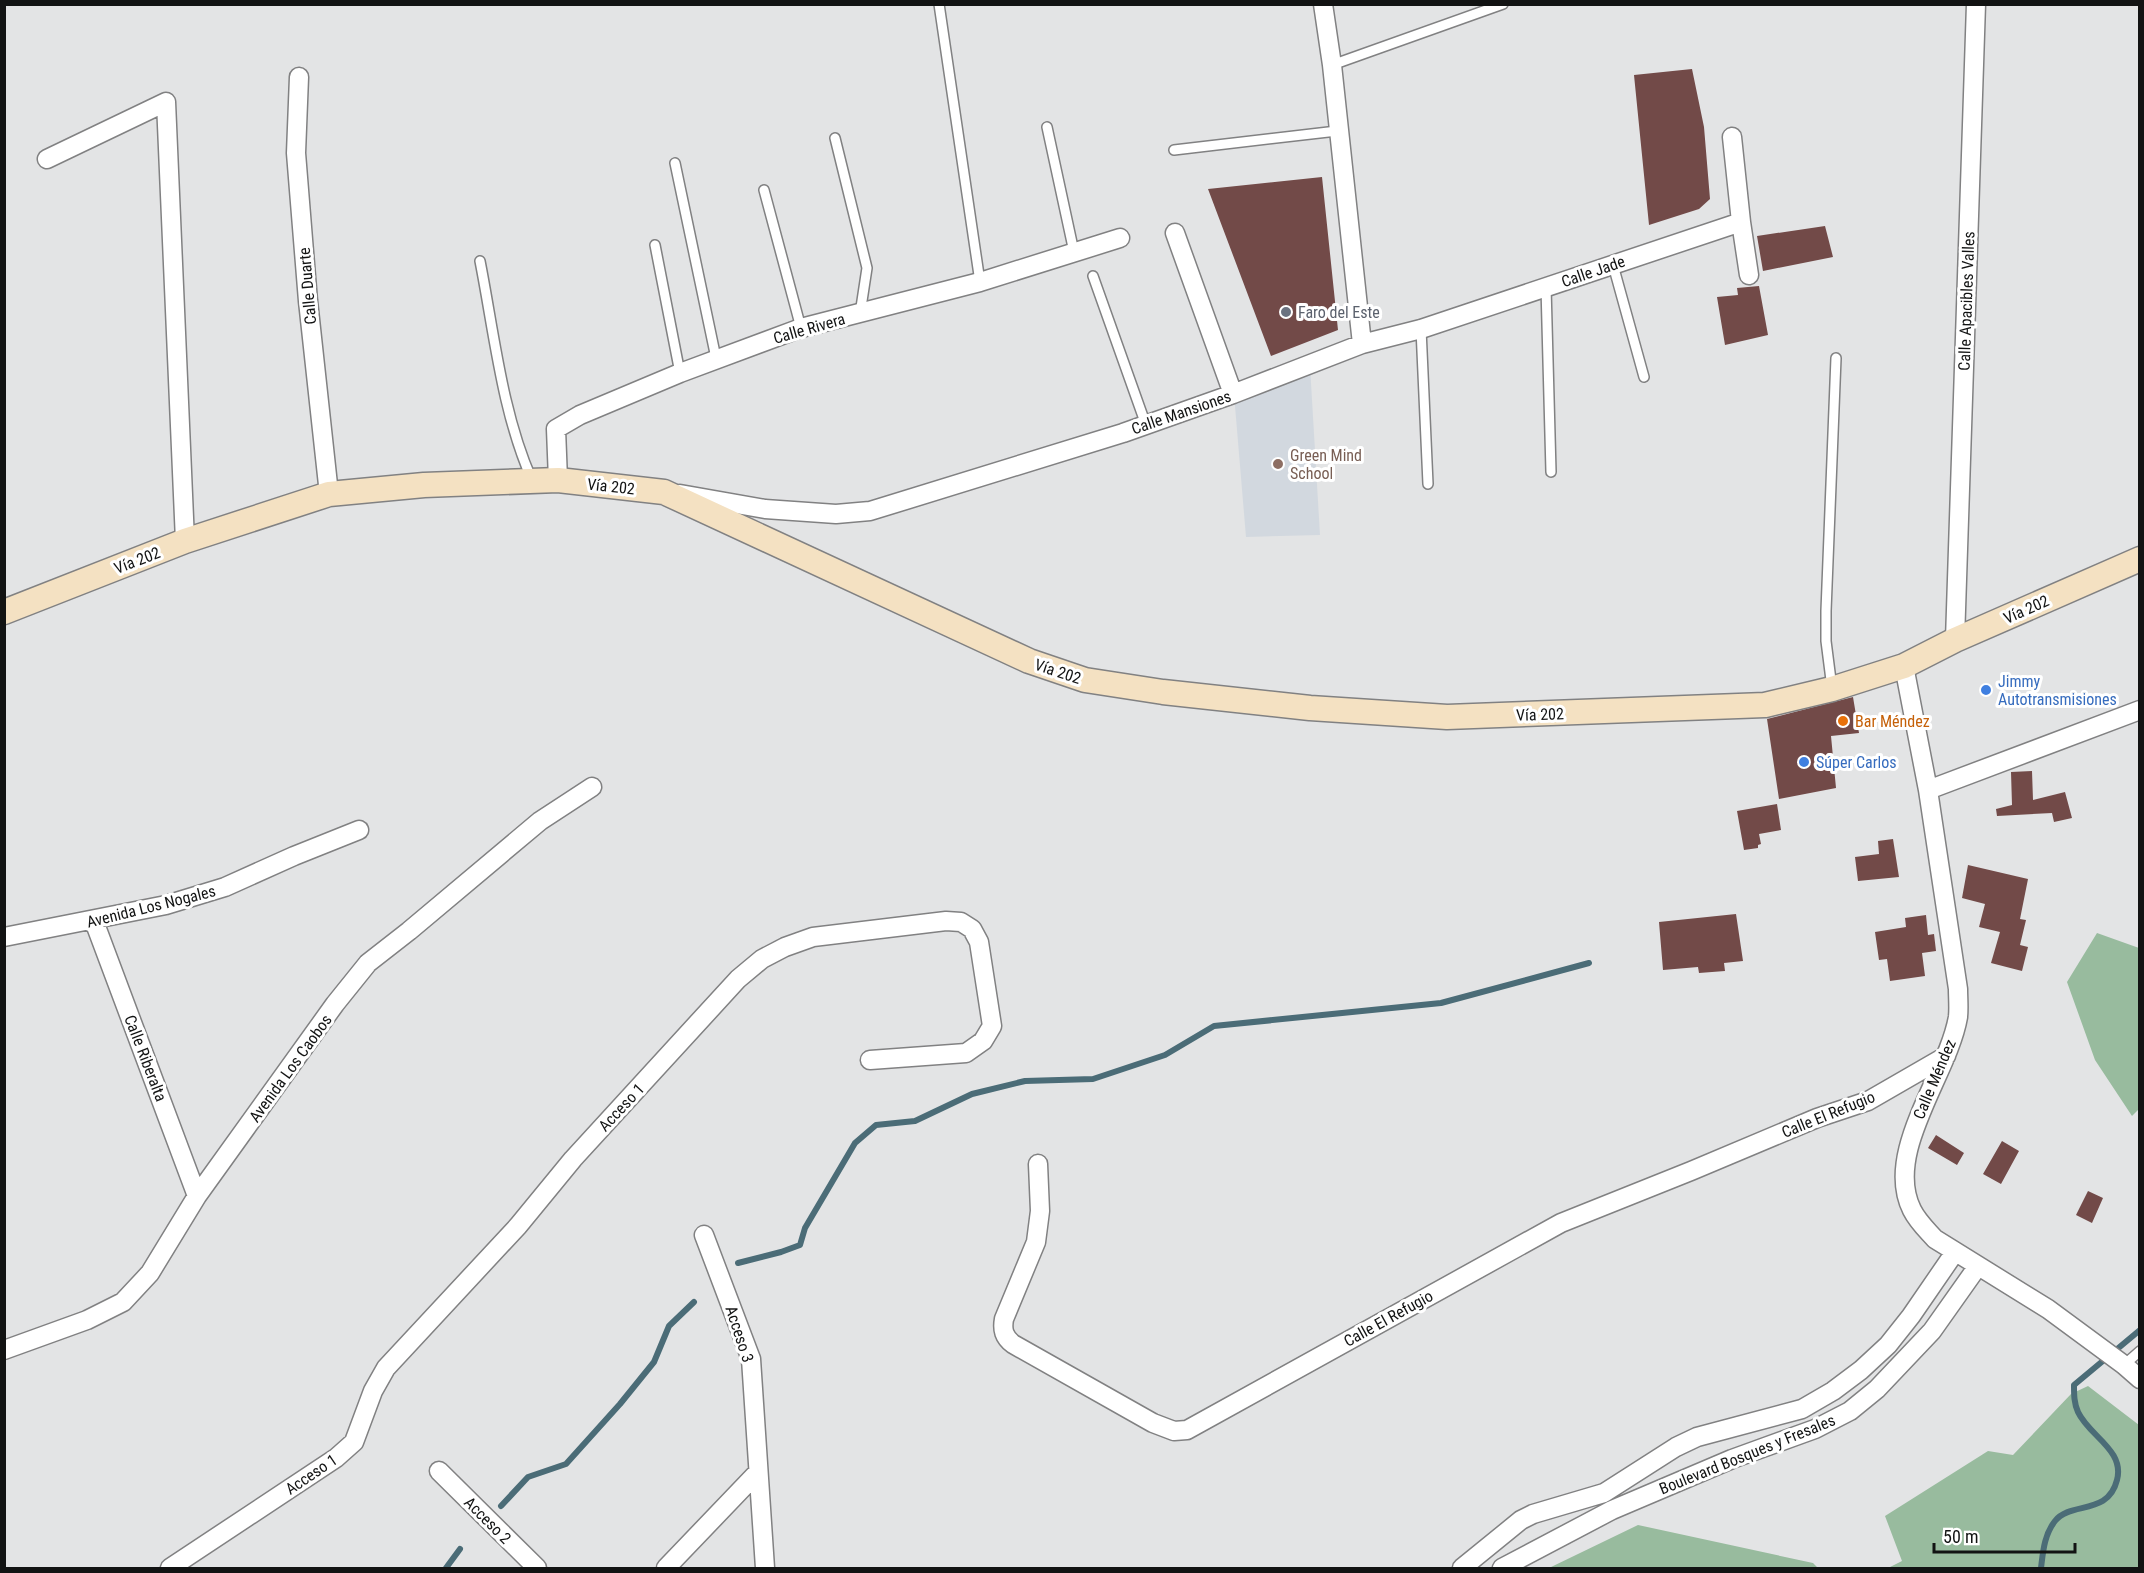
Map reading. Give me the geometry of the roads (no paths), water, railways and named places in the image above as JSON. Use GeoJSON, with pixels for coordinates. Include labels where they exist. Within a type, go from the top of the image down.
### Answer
{"type":"FeatureCollection","features":[{"type":"Feature","properties":{"kind":"main road","name":"Vía 202"},"geometry":{"type":"LineString","coordinates":[[4,612],[185,541],[329,494],[424,485],[558,480],[664,492],[1029,661],[1085,680],[1163,692],[1310,708],[1447,717],[1765,705],[1832,689],[1904,666],[1955,640],[2139,559]]}},
{"type":"Feature","properties":{"kind":"street"},"geometry":{"type":"LineString","coordinates":[[1323,4],[1332,65],[1362,344]]}},
{"type":"Feature","properties":{"kind":"street","name":"Calle Apacibles Valles"},"geometry":{"type":"LineString","coordinates":[[1955,640],[1976,4]]}},
{"type":"Feature","properties":{"kind":"street","name":"Calle Duarte"},"geometry":{"type":"LineString","coordinates":[[299,77],[296,153],[308,301],[329,494]]}},
{"type":"Feature","properties":{"kind":"street"},"geometry":{"type":"LineString","coordinates":[[47,159],[166,102],[185,541]]}},
{"type":"Feature","properties":{"kind":"street"},"geometry":{"type":"LineString","coordinates":[[1732,137],[1749,275]]}},
{"type":"Feature","properties":{"kind":"street","name":"Calle Jade"},"geometry":{"type":"LineString","coordinates":[[1362,344],[1421,329],[1741,222]]}},
{"type":"Feature","properties":{"kind":"street"},"geometry":{"type":"LineString","coordinates":[[1175,233],[1233,394]]}},
{"type":"Feature","properties":{"kind":"street","name":"Calle Rivera"},"geometry":{"type":"LineString","coordinates":[[558,480],[556,429],[580,415],[716,358],[801,328],[980,282],[1120,238]]}},
{"type":"Feature","properties":{"kind":"street","name":"Calle Mansiones"},"geometry":{"type":"LineString","coordinates":[[664,492],[714,498],[765,509],[836,514],[870,511],[1146,425],[1362,344]]}},
{"type":"Feature","properties":{"kind":"street","name":"Calle Méndez"},"geometry":{"type":"LineString","coordinates":[[1904,666],[1928,790],[1958,989],[1958,1015],[1946,1056],[1915,1126],[1906,1174],[1909,1202],[1920,1223],[1935,1239],[2003,1279],[2048,1309],[2124,1365],[2139,1379]]}},
{"type":"Feature","properties":{"kind":"street"},"geometry":{"type":"LineString","coordinates":[[1928,790],[2139,710]]}},
{"type":"Feature","properties":{"kind":"street","name":"Avenida Los Caobos"},"geometry":{"type":"LineString","coordinates":[[4,1350],[87,1320],[123,1302],[150,1273],[197,1196],[335,1004],[368,963],[410,931],[540,820],[592,787]]}},
{"type":"Feature","properties":{"kind":"street","name":"Avenida Los Nogales"},"geometry":{"type":"LineString","coordinates":[[4,937],[166,905],[225,887],[359,830]]}},
{"type":"Feature","properties":{"kind":"street","name":"Calle Riberalta"},"geometry":{"type":"LineString","coordinates":[[94,921],[197,1196]]}},
{"type":"Feature","properties":{"kind":"street","name":"Acceso 1"},"geometry":{"type":"LineString","coordinates":[[170,1569],[336,1458],[354,1442],[374,1391],[386,1368],[518,1226],[573,1159],[738,979],[762,959],[784,947],[813,937],[946,921],[961,922],[972,929],[979,942],[992,1026],[983,1041],[966,1053],[870,1060]]}},
{"type":"Feature","properties":{"kind":"street","name":"Calle El Refugio"},"geometry":{"type":"LineString","coordinates":[[1038,1164],[1039,1227],[1036,1242],[1004,1319],[1002,1326],[1006,1339],[1153,1423],[1180,1432],[1561,1223],[1816,1118],[1868,1101],[1946,1056]]}},
{"type":"Feature","properties":{"kind":"street","name":"Acceso 3"},"geometry":{"type":"LineString","coordinates":[[704,1235],[751,1359],[757,1473]]}},
{"type":"Feature","properties":{"kind":"street","name":"Boulevard Bosques y Fresales"},"geometry":{"type":"LineString","coordinates":[[1462,1569],[1521,1520],[1533,1514],[1604,1493],[1676,1447],[1697,1437],[1798,1410],[1833,1390],[1861,1370],[1888,1345],[1955,1252]]}},
{"type":"Feature","properties":{"kind":"street","name":"Boulevard Bosques y Fresales"},"geometry":{"type":"LineString","coordinates":[[1502,1569],[1612,1510],[1732,1459],[1815,1429],[1850,1411],[1877,1389],[1932,1331],[1978,1266]]}},
{"type":"Feature","properties":{"kind":"street","name":"Acceso 2"},"geometry":{"type":"LineString","coordinates":[[439,1471],[537,1569]]}},
{"type":"Feature","properties":{"kind":"street"},"geometry":{"type":"LineString","coordinates":[[666,1569],[757,1473]]}},
{"type":"Feature","properties":{"kind":"street"},"geometry":{"type":"LineString","coordinates":[[757,1473],[765,1569]]}},
{"type":"Feature","properties":{"kind":"lane"},"geometry":{"type":"LineString","coordinates":[[939,4],[980,282]]}},
{"type":"Feature","properties":{"kind":"lane"},"geometry":{"type":"LineString","coordinates":[[1332,65],[1503,4]]}},
{"type":"Feature","properties":{"kind":"lane"},"geometry":{"type":"LineString","coordinates":[[1047,127],[1074,252]]}},
{"type":"Feature","properties":{"kind":"lane"},"geometry":{"type":"LineString","coordinates":[[1174,150],[1338,131]]}},
{"type":"Feature","properties":{"kind":"lane"},"geometry":{"type":"LineString","coordinates":[[836,138],[867,268],[860,314]]}},
{"type":"Feature","properties":{"kind":"lane"},"geometry":{"type":"LineString","coordinates":[[675,163],[716,358]]}},
{"type":"Feature","properties":{"kind":"lane"},"geometry":{"type":"LineString","coordinates":[[764,190],[801,328]]}},
{"type":"Feature","properties":{"kind":"lane"},"geometry":{"type":"LineString","coordinates":[[655,245],[680,373]]}},
{"type":"Feature","properties":{"kind":"lane"},"geometry":{"type":"LineString","coordinates":[[480,261],[506,394],[520,453],[532,481]]}},
{"type":"Feature","properties":{"kind":"lane"},"geometry":{"type":"LineString","coordinates":[[1613,265],[1644,377]]}},
{"type":"Feature","properties":{"kind":"lane"},"geometry":{"type":"LineString","coordinates":[[1093,276],[1146,425]]}},
{"type":"Feature","properties":{"kind":"lane"},"geometry":{"type":"LineString","coordinates":[[1546,287],[1551,472]]}},
{"type":"Feature","properties":{"kind":"lane"},"geometry":{"type":"LineString","coordinates":[[1421,329],[1428,484]]}},
{"type":"Feature","properties":{"kind":"lane"},"geometry":{"type":"LineString","coordinates":[[1832,689],[1827,641],[1827,611],[1836,358]]}},
{"type":"Feature","properties":{"kind":"lane"},"geometry":{"type":"LineString","coordinates":[[2124,1365],[2139,1351]]}},
{"type":"Feature","properties":{"kind":"waterway"},"geometry":{"type":"LineString","coordinates":[[738,1263],[800,1245],[805,1228],[855,1143],[876,1125],[915,1121],[972,1094],[1025,1081],[1093,1079],[1165,1055],[1214,1026],[1441,1003],[1589,963]]}},
{"type":"Feature","properties":{"kind":"waterway"},"geometry":{"type":"LineString","coordinates":[[501,1506],[528,1477],[566,1464],[654,1362],[669,1326],[694,1302]]}},
{"type":"Feature","properties":{"kind":"waterway"},"geometry":{"type":"LineString","coordinates":[[2041,1568],[2046,1538],[2055,1521],[2070,1511],[2098,1504],[2106,1499],[2117,1480],[2116,1460],[2078,1412],[2074,1385],[2140,1330]]}},
{"type":"Feature","properties":{"kind":"waterway"},"geometry":{"type":"LineString","coordinates":[[446,1568],[460,1549]]}},
{"type":"Feature","properties":{"kind":"place","name":"Faro del Este"},"geometry":{"type":"Point","coordinates":[1286,312]}},
{"type":"Feature","properties":{"kind":"place","name":"Green Mind School"},"geometry":{"type":"Point","coordinates":[1278,464]}},
{"type":"Feature","properties":{"kind":"place","name":"Jimmy Autotransmisiones"},"geometry":{"type":"Point","coordinates":[1986,690]}},
{"type":"Feature","properties":{"kind":"place","name":"Bar Méndez"},"geometry":{"type":"Point","coordinates":[1843,721]}},
{"type":"Feature","properties":{"kind":"place","name":"Súper Carlos"},"geometry":{"type":"Point","coordinates":[1804,762]}}]}
